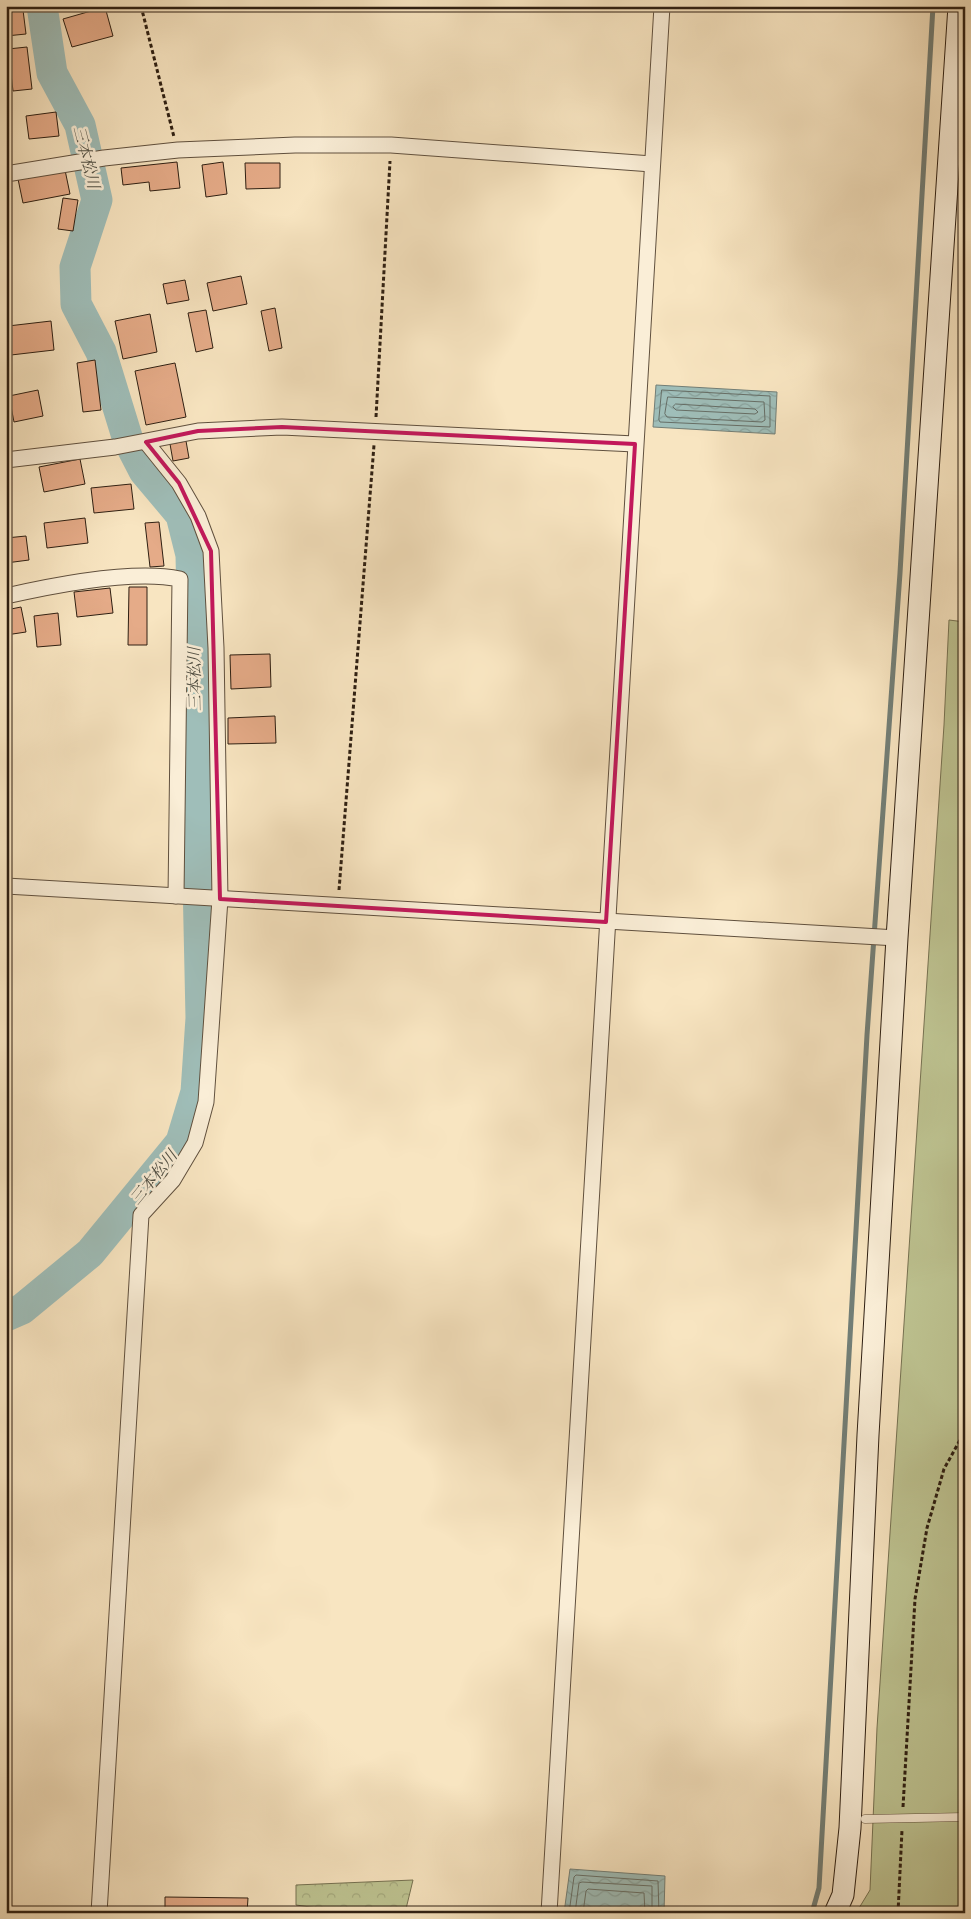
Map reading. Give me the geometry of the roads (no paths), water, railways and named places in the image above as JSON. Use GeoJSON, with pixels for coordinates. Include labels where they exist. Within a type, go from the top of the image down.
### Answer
{"type":"FeatureCollection","features":[{"type":"Feature","properties":{"kind":"street"},"geometry":{"type":"LineString","coordinates":[[549,1913],[586,1308],[606,922],[662,6]]}},
{"type":"Feature","properties":{"kind":"street"},"geometry":{"type":"LineString","coordinates":[[835,1913],[843,1895],[850,1828],[868,1435],[897,938],[960,40],[959,6]]}},
{"type":"Feature","properties":{"kind":"street"},"geometry":{"type":"LineString","coordinates":[[6,174],[104,158],[178,150],[295,145],[391,145],[652,164]]}},
{"type":"Feature","properties":{"kind":"street"},"geometry":{"type":"LineString","coordinates":[[6,460],[115,447],[198,431],[282,427],[635,444]]}},
{"type":"Feature","properties":{"kind":"street"},"geometry":{"type":"LineString","coordinates":[[99,1913],[141,1215],[173,1180],[195,1143],[206,1102],[220,899],[216,648],[211,551],[198,516],[179,483],[146,442]]}},
{"type":"Feature","properties":{"kind":"street"},"geometry":{"type":"LineString","coordinates":[[6,596],[53,585],[159,575],[180,579],[176,896]]}},
{"type":"Feature","properties":{"kind":"street"},"geometry":{"type":"LineString","coordinates":[[6,886],[897,938]]}},
{"type":"Feature","properties":{"kind":"lane"},"geometry":{"type":"LineString","coordinates":[[865,1819],[965,1816]]}},
{"type":"Feature","properties":{"kind":"water"},"geometry":{"type":"Polygon","coordinates":[[[656,385],[777,392],[775,434],[653,427],[656,385]]]}},
{"type":"Feature","properties":{"kind":"water"},"geometry":{"type":"Polygon","coordinates":[[[570,1869],[665,1876],[664,1913],[564,1913],[570,1869]]]}},
{"type":"Feature","properties":{"kind":"waterway","name":"三本松川"},"geometry":{"type":"LineString","coordinates":[[6,1316],[22,1309],[90,1253],[181,1142],[196,1092],[201,1018],[191,555],[181,515],[144,471],[128,440],[101,352],[76,304],[75,267],[97,200],[80,125],[52,73],[42,6]]}},
{"type":"Feature","properties":{"kind":"waterway"},"geometry":{"type":"LineString","coordinates":[[812,1913],[819,1888],[867,1035],[900,573],[933,6]]}}]}
